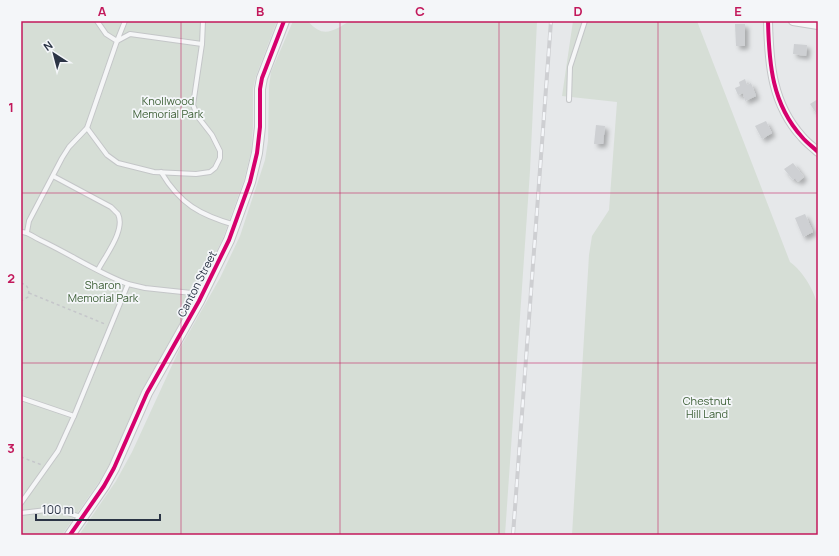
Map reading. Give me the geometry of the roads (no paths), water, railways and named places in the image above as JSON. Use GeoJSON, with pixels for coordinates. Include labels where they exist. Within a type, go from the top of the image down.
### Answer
{"type":"FeatureCollection","features":[{"type":"Feature","properties":{"kind":"street","name":"Canton Street"},"geometry":{"type":"LineString","coordinates":[[70,535],[104,486],[114,468],[150,387],[203,294],[235,225],[250,182],[257,153],[260,127],[260,85],[265,66],[284,21]]}},
{"type":"Feature","properties":{"kind":"street"},"geometry":{"type":"LineString","coordinates":[[768,21],[770,65],[778,99],[787,118],[802,138],[818,152]]}},
{"type":"Feature","properties":{"kind":"street"},"geometry":{"type":"LineString","coordinates":[[793,21],[818,25]]}},
{"type":"Feature","properties":{"kind":"lane"},"geometry":{"type":"LineString","coordinates":[[97,21],[106,34],[117,40]]}},
{"type":"Feature","properties":{"kind":"lane"},"geometry":{"type":"LineString","coordinates":[[27,232],[29,222],[69,147],[87,128],[125,21]]}},
{"type":"Feature","properties":{"kind":"lane"},"geometry":{"type":"LineString","coordinates":[[87,128],[100,148],[112,160],[118,163],[161,172],[204,174],[215,168],[220,158],[218,144],[198,117],[193,105],[202,44],[203,21]]}},
{"type":"Feature","properties":{"kind":"lane"},"geometry":{"type":"LineString","coordinates":[[569,100],[570,67],[585,21]]}},
{"type":"Feature","properties":{"kind":"lane"},"geometry":{"type":"LineString","coordinates":[[117,40],[130,34],[202,44]]}},
{"type":"Feature","properties":{"kind":"lane"},"geometry":{"type":"LineString","coordinates":[[161,172],[168,184],[190,206],[213,219],[235,225]]}},
{"type":"Feature","properties":{"kind":"lane"},"geometry":{"type":"LineString","coordinates":[[53,176],[111,207],[118,214],[120,224],[118,234],[98,270]]}},
{"type":"Feature","properties":{"kind":"lane"},"geometry":{"type":"LineString","coordinates":[[21,232],[27,232],[35,238],[128,284],[145,288],[203,294]]}},
{"type":"Feature","properties":{"kind":"lane"},"geometry":{"type":"LineString","coordinates":[[21,503],[58,451],[74,416],[128,284]]}},
{"type":"Feature","properties":{"kind":"lane"},"geometry":{"type":"LineString","coordinates":[[21,398],[74,416]]}},
{"type":"Feature","properties":{"kind":"lane"},"geometry":{"type":"LineString","coordinates":[[21,513],[55,509],[82,517]]}},
{"type":"Feature","properties":{"kind":"railway"},"geometry":{"type":"LineString","coordinates":[[513,535],[551,21]]}},
{"type":"Feature","properties":{"kind":"park label","name":"Knollwood Memorial Park"},"geometry":{"type":"Point","coordinates":[168,107]}},
{"type":"Feature","properties":{"kind":"park label","name":"Sharon Memorial Park"},"geometry":{"type":"Point","coordinates":[103,291]}},
{"type":"Feature","properties":{"kind":"park label","name":"Chestnut Hill Land"},"geometry":{"type":"Point","coordinates":[707,407]}}]}
